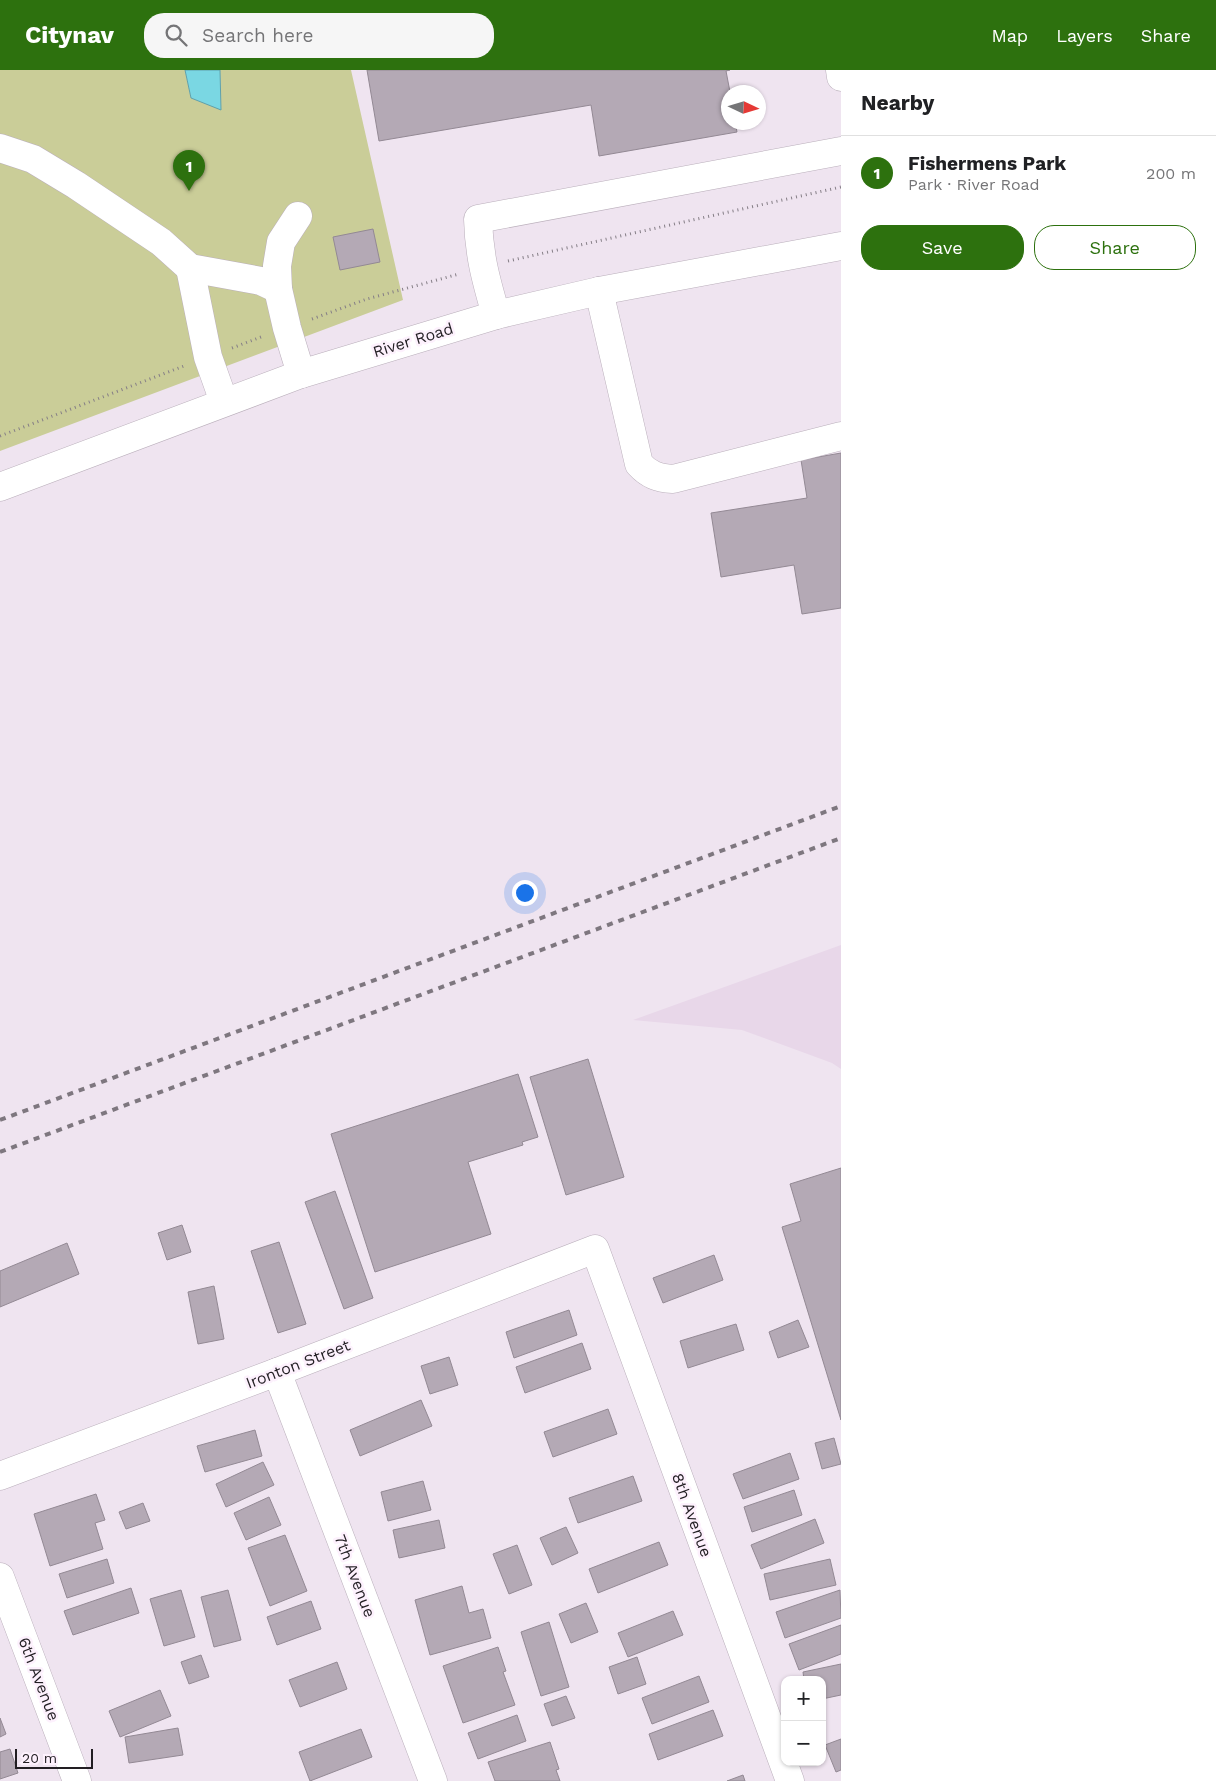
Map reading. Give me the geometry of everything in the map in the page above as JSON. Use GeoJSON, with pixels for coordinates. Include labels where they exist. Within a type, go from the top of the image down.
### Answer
{"type":"FeatureCollection","features":[{"type":"Feature","properties":{"kind":"street"},"geometry":{"type":"LineString","coordinates":[[840,70],[841,77]]}},
{"type":"Feature","properties":{"kind":"street"},"geometry":{"type":"LineString","coordinates":[[0,148],[33,159],[76,185],[162,242],[190,268],[261,281],[278,289]]}},
{"type":"Feature","properties":{"kind":"street"},"geometry":{"type":"LineString","coordinates":[[496,315],[482,268],[478,243],[478,219],[841,151]]}},
{"type":"Feature","properties":{"kind":"street"},"geometry":{"type":"LineString","coordinates":[[298,216],[282,242],[277,266],[278,289],[301,374]]}},
{"type":"Feature","properties":{"kind":"street","name":"River Road"},"geometry":{"type":"LineString","coordinates":[[0,487],[301,374],[496,315],[599,290],[841,246]]}},
{"type":"Feature","properties":{"kind":"street"},"geometry":{"type":"LineString","coordinates":[[190,268],[208,357],[224,402]]}},
{"type":"Feature","properties":{"kind":"street"},"geometry":{"type":"LineString","coordinates":[[599,290],[639,464],[647,472],[659,478],[673,479],[841,436]]}},
{"type":"Feature","properties":{"kind":"street","name":"Ironton Street"},"geometry":{"type":"LineString","coordinates":[[0,1476],[278,1372],[594,1249]]}},
{"type":"Feature","properties":{"kind":"street","name":"8th Avenue"},"geometry":{"type":"LineString","coordinates":[[594,1249],[790,1781]]}},
{"type":"Feature","properties":{"kind":"street","name":"7th Avenue"},"geometry":{"type":"LineString","coordinates":[[278,1372],[433,1781]]}},
{"type":"Feature","properties":{"kind":"street","name":"6th Avenue"},"geometry":{"type":"LineString","coordinates":[[0,1577],[77,1781]]}},
{"type":"Feature","properties":{"kind":"path"},"geometry":{"type":"LineString","coordinates":[[502,262],[841,187]]}},
{"type":"Feature","properties":{"kind":"path"},"geometry":{"type":"LineString","coordinates":[[303,322],[367,299],[457,274]]}},
{"type":"Feature","properties":{"kind":"path"},"geometry":{"type":"LineString","coordinates":[[230,349],[266,336]]}},
{"type":"Feature","properties":{"kind":"path"},"geometry":{"type":"LineString","coordinates":[[0,436],[186,365]]}},
{"type":"Feature","properties":{"kind":"shaded area"},"geometry":{"type":"Polygon","coordinates":[[[841,945],[841,1069],[832,1063],[742,1030],[633,1020],[841,945]]]}},
{"type":"Feature","properties":{"kind":"green space"},"geometry":{"type":"Polygon","coordinates":[[[0,70],[185,70],[191,98],[221,109],[220,70],[351,70],[403,300],[0,451],[0,70]]]}},
{"type":"Feature","properties":{"kind":"water"},"geometry":{"type":"Polygon","coordinates":[[[185,70],[220,70],[221,110],[191,98],[185,70]]]}},
{"type":"Feature","properties":{"kind":"building"},"geometry":{"type":"Polygon","coordinates":[[[367,70],[730,70],[726,71],[729,85],[721,85],[721,130],[737,130],[737,132],[599,156],[591,105],[379,141],[367,70]]]}},
{"type":"Feature","properties":{"kind":"building"},"geometry":{"type":"Polygon","coordinates":[[[373,229],[380,262],[340,270],[333,237],[373,229]]]}},
{"type":"Feature","properties":{"kind":"building"},"geometry":{"type":"Polygon","coordinates":[[[841,453],[841,608],[802,614],[794,565],[721,577],[711,513],[807,498],[801,460],[841,453]]]}},
{"type":"Feature","properties":{"kind":"building"},"geometry":{"type":"Polygon","coordinates":[[[588,1059],[624,1177],[566,1195],[530,1077],[588,1059]]]}},
{"type":"Feature","properties":{"kind":"building"},"geometry":{"type":"Polygon","coordinates":[[[518,1074],[538,1137],[522,1142],[523,1145],[468,1162],[491,1234],[375,1272],[331,1134],[518,1074]]]}},
{"type":"Feature","properties":{"kind":"building"},"geometry":{"type":"Polygon","coordinates":[[[841,1168],[841,1420],[782,1227],[801,1221],[790,1184],[841,1168]]]}},
{"type":"Feature","properties":{"kind":"building"},"geometry":{"type":"Polygon","coordinates":[[[335,1191],[373,1298],[344,1309],[305,1202],[335,1191]]]}},
{"type":"Feature","properties":{"kind":"building"},"geometry":{"type":"Polygon","coordinates":[[[182,1225],[191,1252],[167,1260],[158,1233],[182,1225]]]}},
{"type":"Feature","properties":{"kind":"building"},"geometry":{"type":"Polygon","coordinates":[[[279,1242],[306,1324],[278,1333],[251,1251],[279,1242]]]}},
{"type":"Feature","properties":{"kind":"building"},"geometry":{"type":"Polygon","coordinates":[[[67,1243],[79,1274],[0,1307],[0,1271],[67,1243]]]}},
{"type":"Feature","properties":{"kind":"building"},"geometry":{"type":"Polygon","coordinates":[[[714,1255],[723,1280],[663,1303],[653,1278],[714,1255]]]}},
{"type":"Feature","properties":{"kind":"building"},"geometry":{"type":"Polygon","coordinates":[[[214,1286],[224,1339],[198,1344],[188,1292],[214,1286]]]}},
{"type":"Feature","properties":{"kind":"building"},"geometry":{"type":"Polygon","coordinates":[[[569,1310],[577,1335],[514,1358],[506,1332],[569,1310]]]}},
{"type":"Feature","properties":{"kind":"building"},"geometry":{"type":"Polygon","coordinates":[[[798,1320],[809,1347],[778,1358],[769,1332],[798,1320]]]}},
{"type":"Feature","properties":{"kind":"building"},"geometry":{"type":"Polygon","coordinates":[[[736,1324],[744,1350],[688,1368],[680,1341],[736,1324]]]}},
{"type":"Feature","properties":{"kind":"building"},"geometry":{"type":"Polygon","coordinates":[[[582,1343],[591,1369],[525,1393],[516,1367],[582,1343]]]}},
{"type":"Feature","properties":{"kind":"building"},"geometry":{"type":"Polygon","coordinates":[[[449,1357],[458,1385],[430,1394],[421,1366],[449,1357]]]}},
{"type":"Feature","properties":{"kind":"building"},"geometry":{"type":"Polygon","coordinates":[[[421,1400],[432,1426],[360,1456],[350,1430],[421,1400]]]}},
{"type":"Feature","properties":{"kind":"building"},"geometry":{"type":"Polygon","coordinates":[[[608,1409],[617,1434],[553,1457],[544,1432],[608,1409]]]}},
{"type":"Feature","properties":{"kind":"building"},"geometry":{"type":"Polygon","coordinates":[[[255,1430],[262,1456],[205,1472],[197,1446],[255,1430]]]}},
{"type":"Feature","properties":{"kind":"building"},"geometry":{"type":"Polygon","coordinates":[[[834,1438],[841,1464],[822,1469],[815,1443],[834,1438]]]}},
{"type":"Feature","properties":{"kind":"building"},"geometry":{"type":"Polygon","coordinates":[[[790,1453],[799,1479],[743,1499],[733,1474],[790,1453]]]}},
{"type":"Feature","properties":{"kind":"building"},"geometry":{"type":"Polygon","coordinates":[[[263,1462],[274,1485],[226,1507],[216,1484],[263,1462]]]}},
{"type":"Feature","properties":{"kind":"building"},"geometry":{"type":"Polygon","coordinates":[[[633,1476],[642,1501],[578,1523],[569,1498],[633,1476]]]}},
{"type":"Feature","properties":{"kind":"building"},"geometry":{"type":"Polygon","coordinates":[[[423,1481],[431,1510],[388,1521],[381,1492],[423,1481]]]}},
{"type":"Feature","properties":{"kind":"building"},"geometry":{"type":"Polygon","coordinates":[[[794,1490],[802,1515],[752,1532],[744,1507],[794,1490]]]}},
{"type":"Feature","properties":{"kind":"building"},"geometry":{"type":"Polygon","coordinates":[[[96,1494],[105,1520],[95,1523],[103,1549],[50,1566],[34,1514],[96,1494]]]}},
{"type":"Feature","properties":{"kind":"building"},"geometry":{"type":"Polygon","coordinates":[[[269,1497],[281,1525],[246,1540],[234,1513],[269,1497]]]}},
{"type":"Feature","properties":{"kind":"building"},"geometry":{"type":"Polygon","coordinates":[[[143,1503],[150,1521],[126,1529],[119,1512],[143,1503]]]}},
{"type":"Feature","properties":{"kind":"building"},"geometry":{"type":"Polygon","coordinates":[[[815,1519],[824,1543],[761,1569],[751,1545],[815,1519]]]}},
{"type":"Feature","properties":{"kind":"building"},"geometry":{"type":"Polygon","coordinates":[[[439,1520],[445,1548],[399,1558],[393,1530],[439,1520]]]}},
{"type":"Feature","properties":{"kind":"building"},"geometry":{"type":"Polygon","coordinates":[[[566,1527],[578,1553],[552,1565],[540,1538],[566,1527]]]}},
{"type":"Feature","properties":{"kind":"building"},"geometry":{"type":"Polygon","coordinates":[[[285,1535],[307,1591],[270,1606],[248,1548],[285,1535]]]}},
{"type":"Feature","properties":{"kind":"building"},"geometry":{"type":"Polygon","coordinates":[[[659,1542],[668,1565],[598,1593],[589,1569],[659,1542]]]}},
{"type":"Feature","properties":{"kind":"building"},"geometry":{"type":"Polygon","coordinates":[[[517,1545],[532,1585],[509,1594],[493,1554],[517,1545]]]}},
{"type":"Feature","properties":{"kind":"building"},"geometry":{"type":"Polygon","coordinates":[[[107,1559],[114,1583],[67,1598],[59,1574],[107,1559]]]}},
{"type":"Feature","properties":{"kind":"building"},"geometry":{"type":"Polygon","coordinates":[[[830,1559],[836,1585],[770,1600],[764,1574],[830,1559]]]}},
{"type":"Feature","properties":{"kind":"building"},"geometry":{"type":"Polygon","coordinates":[[[462,1586],[469,1613],[483,1609],[491,1638],[430,1655],[415,1600],[462,1586]]]}},
{"type":"Feature","properties":{"kind":"building"},"geometry":{"type":"Polygon","coordinates":[[[131,1588],[139,1613],[73,1635],[64,1611],[131,1588]]]}},
{"type":"Feature","properties":{"kind":"building"},"geometry":{"type":"Polygon","coordinates":[[[181,1590],[195,1637],[164,1646],[150,1599],[181,1590]]]}},
{"type":"Feature","properties":{"kind":"building"},"geometry":{"type":"Polygon","coordinates":[[[228,1590],[241,1640],[214,1647],[201,1597],[228,1590]]]}},
{"type":"Feature","properties":{"kind":"building"},"geometry":{"type":"Polygon","coordinates":[[[840,1590],[841,1618],[785,1638],[776,1612],[840,1590]]]}},
{"type":"Feature","properties":{"kind":"building"},"geometry":{"type":"Polygon","coordinates":[[[311,1601],[321,1629],[277,1645],[267,1617],[311,1601]]]}},
{"type":"Feature","properties":{"kind":"building"},"geometry":{"type":"Polygon","coordinates":[[[586,1603],[598,1632],[571,1643],[559,1614],[586,1603]]]}},
{"type":"Feature","properties":{"kind":"building"},"geometry":{"type":"Polygon","coordinates":[[[673,1611],[683,1635],[628,1657],[618,1633],[673,1611]]]}},
{"type":"Feature","properties":{"kind":"building"},"geometry":{"type":"Polygon","coordinates":[[[549,1622],[569,1687],[541,1696],[521,1632],[549,1622]]]}},
{"type":"Feature","properties":{"kind":"building"},"geometry":{"type":"Polygon","coordinates":[[[841,1625],[841,1654],[799,1670],[789,1644],[841,1625]]]}},
{"type":"Feature","properties":{"kind":"building"},"geometry":{"type":"Polygon","coordinates":[[[498,1647],[506,1671],[503,1672],[515,1705],[463,1723],[443,1666],[498,1647]]]}},
{"type":"Feature","properties":{"kind":"building"},"geometry":{"type":"Polygon","coordinates":[[[201,1655],[209,1677],[189,1684],[181,1662],[201,1655]]]}},
{"type":"Feature","properties":{"kind":"building"},"geometry":{"type":"Polygon","coordinates":[[[637,1657],[646,1684],[618,1694],[609,1667],[637,1657]]]}},
{"type":"Feature","properties":{"kind":"building"},"geometry":{"type":"Polygon","coordinates":[[[337,1662],[347,1689],[300,1707],[289,1680],[337,1662]]]}},
{"type":"Feature","properties":{"kind":"building"},"geometry":{"type":"Polygon","coordinates":[[[841,1664],[841,1695],[826,1698],[826,1676],[804,1676],[803,1672],[841,1664]]]}},
{"type":"Feature","properties":{"kind":"building"},"geometry":{"type":"Polygon","coordinates":[[[699,1676],[709,1702],[652,1724],[642,1698],[699,1676]]]}},
{"type":"Feature","properties":{"kind":"building"},"geometry":{"type":"Polygon","coordinates":[[[160,1690],[171,1716],[120,1737],[109,1711],[160,1690]]]}},
{"type":"Feature","properties":{"kind":"building"},"geometry":{"type":"Polygon","coordinates":[[[566,1696],[575,1718],[552,1726],[544,1704],[566,1696]]]}},
{"type":"Feature","properties":{"kind":"building"},"geometry":{"type":"Polygon","coordinates":[[[713,1710],[723,1736],[658,1760],[649,1734],[713,1710]]]}},
{"type":"Feature","properties":{"kind":"building"},"geometry":{"type":"Polygon","coordinates":[[[517,1715],[526,1741],[478,1759],[468,1733],[517,1715]]]}},
{"type":"Feature","properties":{"kind":"building"},"geometry":{"type":"Polygon","coordinates":[[[0,1718],[6,1734],[0,1737],[0,1718]]]}},
{"type":"Feature","properties":{"kind":"building"},"geometry":{"type":"Polygon","coordinates":[[[178,1728],[183,1755],[129,1763],[125,1737],[178,1728]]]}},
{"type":"Feature","properties":{"kind":"building"},"geometry":{"type":"Polygon","coordinates":[[[361,1729],[372,1757],[310,1781],[299,1752],[361,1729]]]}},
{"type":"Feature","properties":{"kind":"building"},"geometry":{"type":"Polygon","coordinates":[[[841,1739],[841,1770],[836,1772],[826,1745],[841,1739]]]}},
{"type":"Feature","properties":{"kind":"building"},"geometry":{"type":"Polygon","coordinates":[[[550,1742],[559,1769],[556,1770],[560,1781],[495,1781],[488,1762],[550,1742]]]}},
{"type":"Feature","properties":{"kind":"building"},"geometry":{"type":"Polygon","coordinates":[[[10,1749],[18,1773],[0,1779],[0,1752],[10,1749]]]}},
{"type":"Feature","properties":{"kind":"building"},"geometry":{"type":"Polygon","coordinates":[[[743,1775],[745,1781],[727,1781],[743,1775]]]}},
{"type":"Feature","properties":{"kind":"railway"},"geometry":{"type":"LineString","coordinates":[[0,1120],[841,806]]}},
{"type":"Feature","properties":{"kind":"railway"},"geometry":{"type":"LineString","coordinates":[[0,1152],[841,838]]}},
{"type":"Feature","properties":{"kind":"place","name":"Fishermens Park"},"geometry":{"type":"Point","coordinates":[189,191]}}]}
